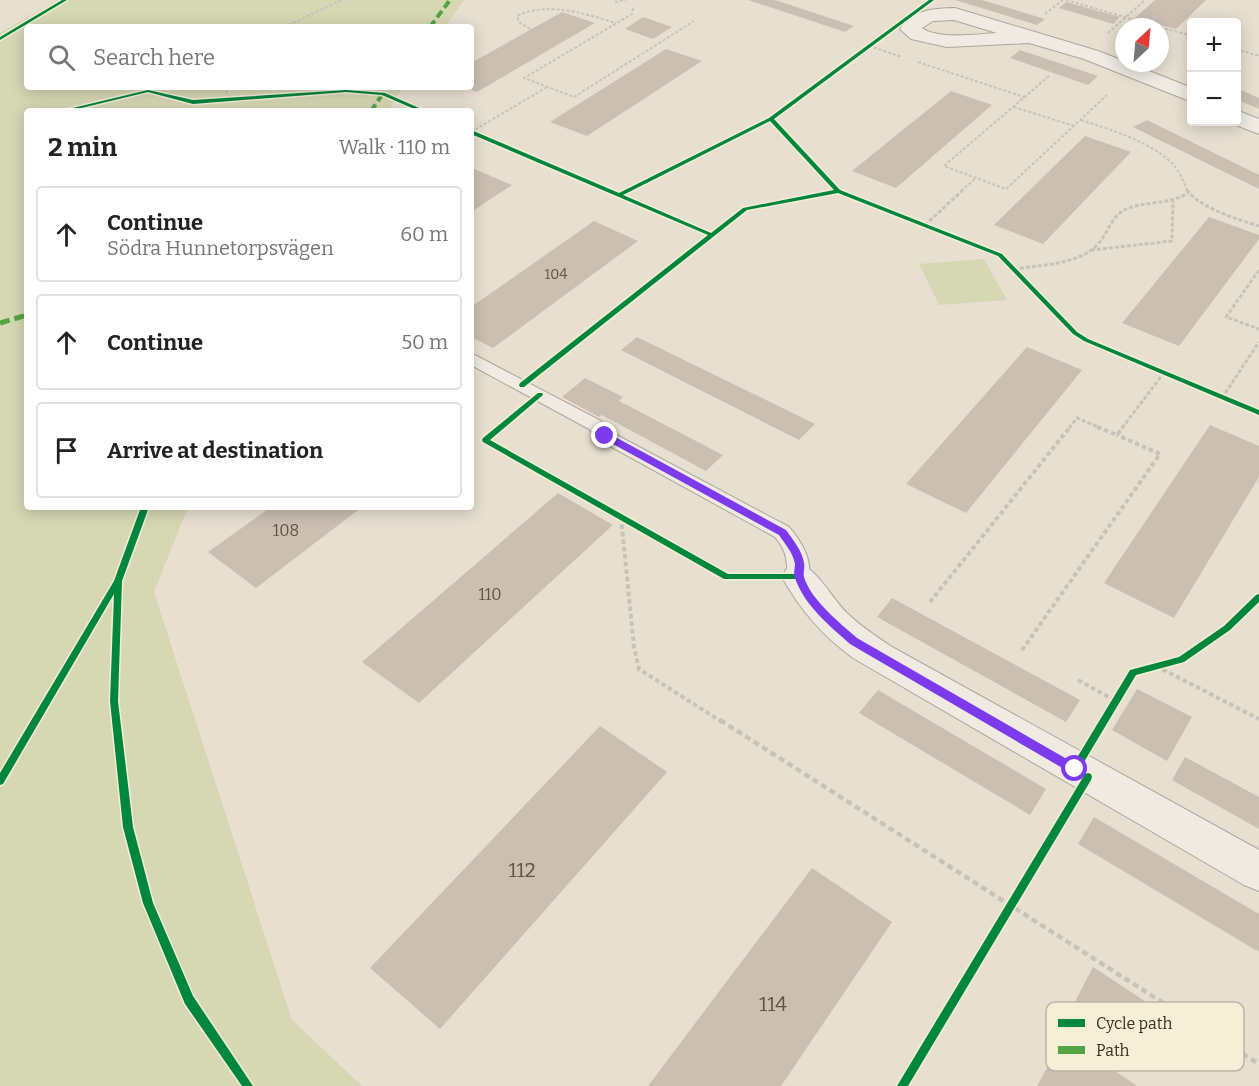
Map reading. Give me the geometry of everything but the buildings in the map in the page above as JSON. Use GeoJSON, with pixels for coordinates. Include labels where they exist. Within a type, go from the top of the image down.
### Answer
{"type":"FeatureCollection","features":[{"type":"Feature","properties":{"kind":"street"},"geometry":{"type":"LineString","coordinates":[[1027,37],[1128,69],[1187,94]]}},
{"type":"Feature","properties":{"kind":"street"},"geometry":{"type":"LineString","coordinates":[[1241,119],[1259,127]]}},
{"type":"Feature","properties":{"kind":"street"},"geometry":{"type":"LineString","coordinates":[[799,577],[826,617],[854,641],[1259,872]]}},
{"type":"Feature","properties":{"kind":"lane"},"geometry":{"type":"LineString","coordinates":[[474,360],[595,425],[605,436],[782,532],[796,551],[800,563],[799,577]]}},
{"type":"Feature","properties":{"kind":"path"},"geometry":{"type":"LineString","coordinates":[[291,24],[341,0]]}},
{"type":"Feature","properties":{"kind":"path"},"geometry":{"type":"LineString","coordinates":[[613,1],[626,0]]}},
{"type":"Feature","properties":{"kind":"path"},"geometry":{"type":"LineString","coordinates":[[1045,14],[1062,0],[1127,18],[1145,0]]}},
{"type":"Feature","properties":{"kind":"path"},"geometry":{"type":"LineString","coordinates":[[613,1],[637,8],[632,14],[524,78],[573,97],[694,21]]}},
{"type":"Feature","properties":{"kind":"path"},"geometry":{"type":"LineString","coordinates":[[530,29],[519,22],[518,16],[522,10],[548,4]]}},
{"type":"Feature","properties":{"kind":"path"},"geometry":{"type":"LineString","coordinates":[[556,4],[616,23]]}},
{"type":"Feature","properties":{"kind":"path"},"geometry":{"type":"LineString","coordinates":[[1108,33],[1115,27]]}},
{"type":"Feature","properties":{"kind":"path"},"geometry":{"type":"LineString","coordinates":[[1169,30],[1187,35]]}},
{"type":"Feature","properties":{"kind":"path"},"geometry":{"type":"LineString","coordinates":[[860,53],[873,44],[902,57]]}},
{"type":"Feature","properties":{"kind":"path"},"geometry":{"type":"LineString","coordinates":[[1241,51],[1259,56]]}},
{"type":"Feature","properties":{"kind":"path"},"geometry":{"type":"LineString","coordinates":[[913,61],[1024,97]]}},
{"type":"Feature","properties":{"kind":"path"},"geometry":{"type":"LineString","coordinates":[[1049,75],[944,166],[1006,189],[1107,95]]}},
{"type":"Feature","properties":{"kind":"path"},"geometry":{"type":"LineString","coordinates":[[474,130],[548,87]]}},
{"type":"Feature","properties":{"kind":"path"},"geometry":{"type":"LineString","coordinates":[[224,90],[227,100],[242,99]]}},
{"type":"Feature","properties":{"kind":"path"},"geometry":{"type":"LineString","coordinates":[[1013,106],[1074,126]]}},
{"type":"Feature","properties":{"kind":"path"},"geometry":{"type":"LineString","coordinates":[[1081,120],[1117,132],[1161,154],[1179,172],[1188,193],[1235,219],[1259,226]]}},
{"type":"Feature","properties":{"kind":"path"},"geometry":{"type":"LineString","coordinates":[[474,133],[482,136]]}},
{"type":"Feature","properties":{"kind":"path"},"geometry":{"type":"LineString","coordinates":[[925,225],[976,178]]}},
{"type":"Feature","properties":{"kind":"path"},"geometry":{"type":"LineString","coordinates":[[1092,250],[1114,219],[1124,210],[1173,201],[1188,193]]}},
{"type":"Feature","properties":{"kind":"path"},"geometry":{"type":"LineString","coordinates":[[1014,270],[1070,258],[1092,250],[1172,241],[1173,201]]}},
{"type":"Feature","properties":{"kind":"path"},"geometry":{"type":"LineString","coordinates":[[914,221],[936,229]]}},
{"type":"Feature","properties":{"kind":"path"},"geometry":{"type":"LineString","coordinates":[[1007,262],[1022,278]]}},
{"type":"Feature","properties":{"kind":"path"},"geometry":{"type":"LineString","coordinates":[[1259,270],[1226,317],[1259,329]]}},
{"type":"Feature","properties":{"kind":"path"},"geometry":{"type":"LineString","coordinates":[[1222,398],[1259,342]]}},
{"type":"Feature","properties":{"kind":"path"},"geometry":{"type":"LineString","coordinates":[[1153,369],[1173,378]]}},
{"type":"Feature","properties":{"kind":"path"},"geometry":{"type":"LineString","coordinates":[[1117,435],[1163,374]]}},
{"type":"Feature","properties":{"kind":"path"},"geometry":{"type":"LineString","coordinates":[[1212,394],[1232,401]]}},
{"type":"Feature","properties":{"kind":"path"},"geometry":{"type":"LineString","coordinates":[[930,602],[1077,418],[1160,454],[1022,650]]}},
{"type":"Feature","properties":{"kind":"path"},"geometry":{"type":"LineString","coordinates":[[621,517],[634,647],[639,669],[1163,1002]]}},
{"type":"Feature","properties":{"kind":"path"},"geometry":{"type":"LineString","coordinates":[[1144,669],[1173,662]]}},
{"type":"Feature","properties":{"kind":"path"},"geometry":{"type":"LineString","coordinates":[[1156,666],[1259,719]]}},
{"type":"Feature","properties":{"kind":"path"},"geometry":{"type":"LineString","coordinates":[[1078,680],[1116,701]]}},
{"type":"Feature","properties":{"kind":"path"},"geometry":{"type":"LineString","coordinates":[[1110,711],[1121,691]]}},
{"type":"Feature","properties":{"kind":"path"},"geometry":{"type":"LineString","coordinates":[[1005,915],[1017,895]]}},
{"type":"Feature","properties":{"kind":"path"},"geometry":{"type":"LineString","coordinates":[[1244,1054],[1259,1064]]}},
{"type":"Feature","properties":{"kind":"green space"},"geometry":{"type":"Polygon","coordinates":[[[58,0],[464,0],[447,24],[24,24],[24,90],[401,90],[390,108],[24,108],[24,510],[187,510],[154,592],[292,1020],[362,1086],[0,1086],[0,33],[58,0]]]}},
{"type":"Feature","properties":{"kind":"green space"},"geometry":{"type":"Polygon","coordinates":[[[984,259],[1007,300],[939,305],[919,264],[984,259]]]}},
{"type":"Feature","properties":{"kind":"marked path"},"geometry":{"type":"LineString","coordinates":[[432,24],[450,0]]}},
{"type":"Feature","properties":{"kind":"marked path"},"geometry":{"type":"LineString","coordinates":[[373,108],[384,92]]}},
{"type":"Feature","properties":{"kind":"marked path"},"geometry":{"type":"LineString","coordinates":[[0,323],[24,316]]}},
{"type":"Feature","properties":{"kind":"cycle path"},"geometry":{"type":"LineString","coordinates":[[25,24],[65,0]]}},
{"type":"Feature","properties":{"kind":"cycle path"},"geometry":{"type":"LineString","coordinates":[[619,195],[771,119],[932,0]]}},
{"type":"Feature","properties":{"kind":"cycle path"},"geometry":{"type":"LineString","coordinates":[[0,39],[24,25]]}},
{"type":"Feature","properties":{"kind":"cycle path"},"geometry":{"type":"LineString","coordinates":[[76,108],[148,91],[193,102],[346,91],[383,94],[416,108]]}},
{"type":"Feature","properties":{"kind":"cycle path"},"geometry":{"type":"LineString","coordinates":[[474,133],[712,235],[745,209],[838,191],[771,119]]}},
{"type":"Feature","properties":{"kind":"cycle path"},"geometry":{"type":"LineString","coordinates":[[838,191],[1000,255],[1075,333],[1086,340],[1259,413]]}},
{"type":"Feature","properties":{"kind":"cycle path"},"geometry":{"type":"LineString","coordinates":[[522,385],[712,235]]}},
{"type":"Feature","properties":{"kind":"cycle path"},"geometry":{"type":"LineString","coordinates":[[540,395],[485,440],[727,577],[799,577]]}},
{"type":"Feature","properties":{"kind":"cycle path"},"geometry":{"type":"LineString","coordinates":[[144,510],[118,581],[114,701],[128,827],[148,903],[189,1000],[248,1086]]}},
{"type":"Feature","properties":{"kind":"cycle path"},"geometry":{"type":"LineString","coordinates":[[0,781],[116,583]]}},
{"type":"Feature","properties":{"kind":"cycle path"},"geometry":{"type":"LineString","coordinates":[[1075,769],[1133,672],[1181,660],[1227,628],[1259,597]]}},
{"type":"Feature","properties":{"kind":"cycle path"},"geometry":{"type":"LineString","coordinates":[[902,1086],[1088,777]]}},
{"type":"Feature","properties":{"kind":"route"},"geometry":{"type":"LineString","coordinates":[[605,436],[782,532],[796,551],[800,563],[799,577],[810,596],[826,617],[854,641],[1075,769]]}}]}
